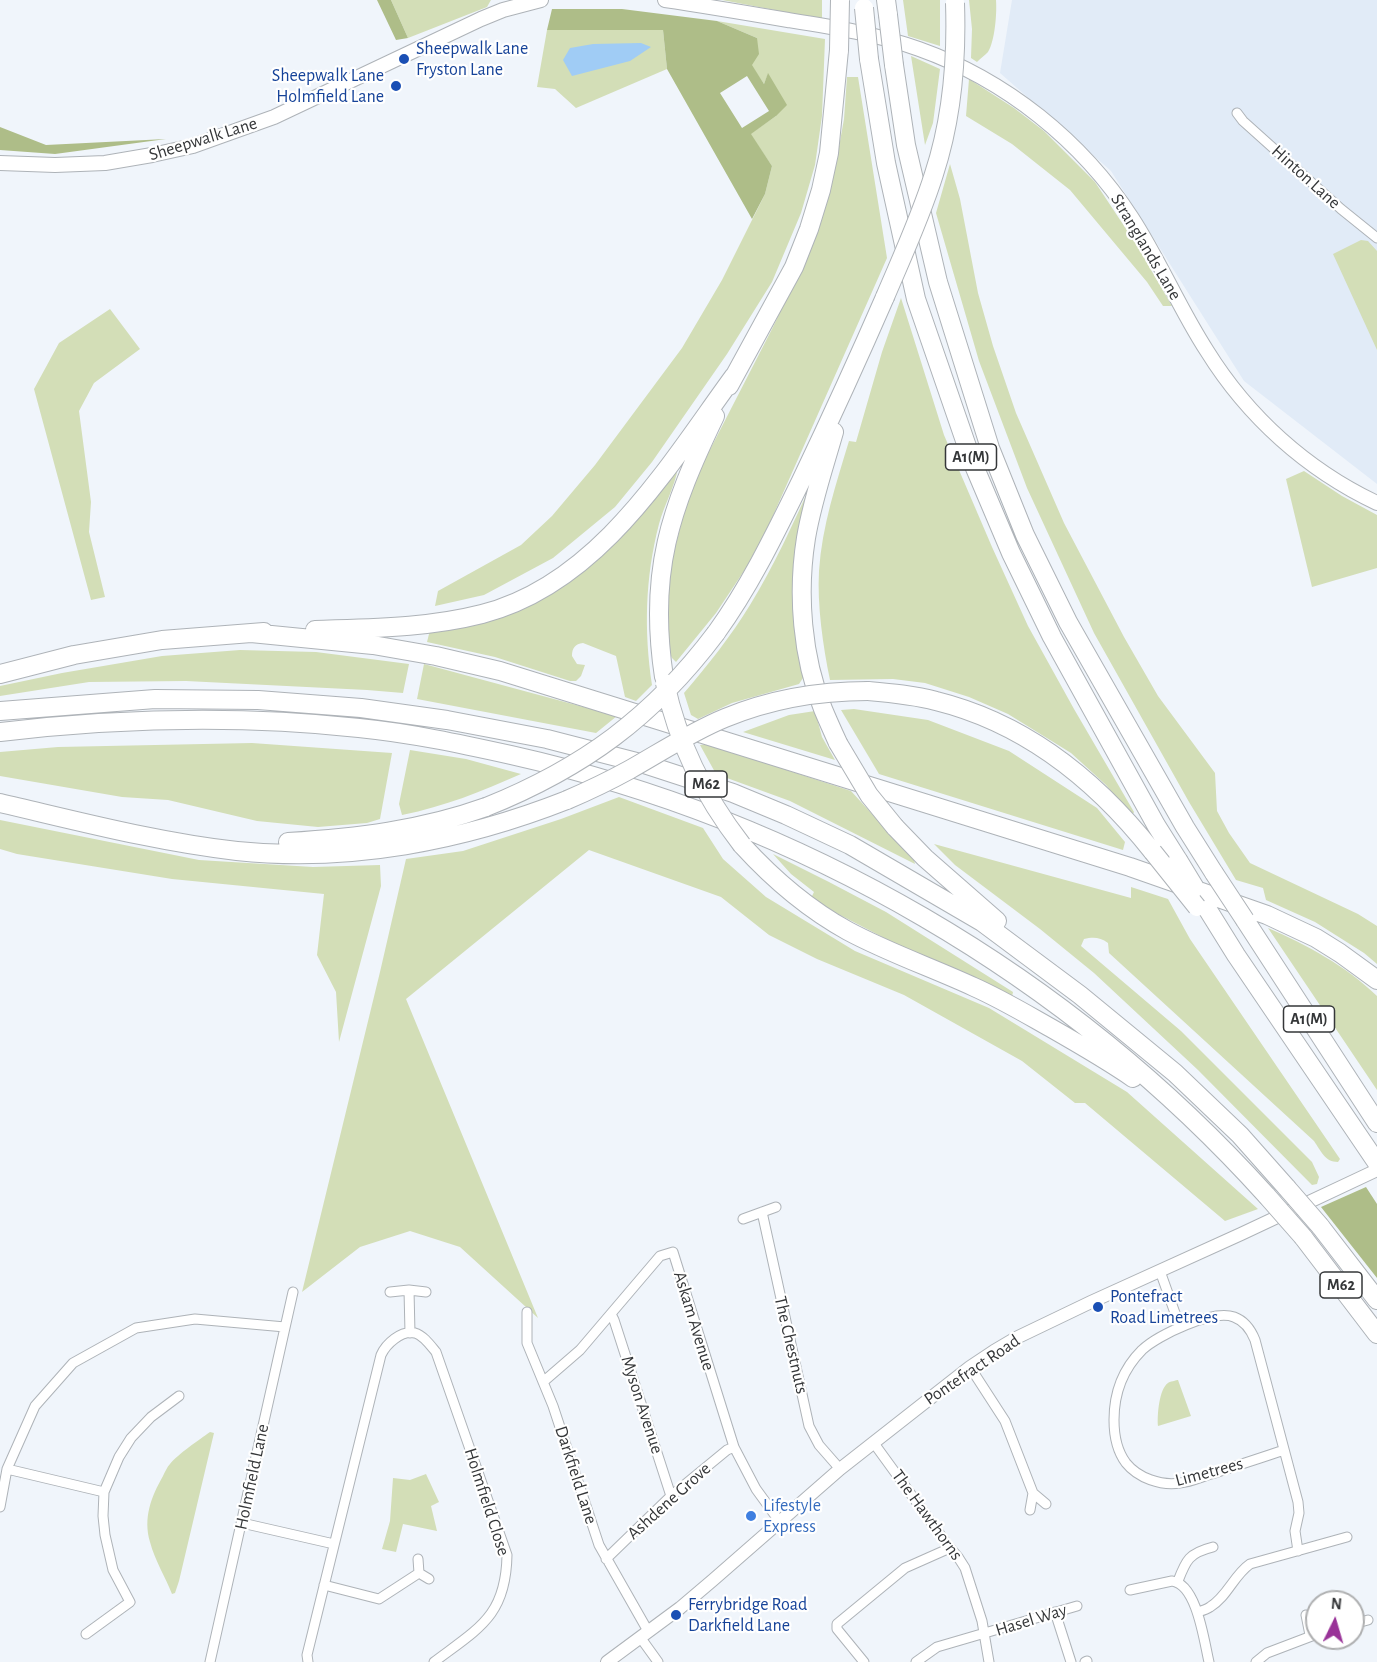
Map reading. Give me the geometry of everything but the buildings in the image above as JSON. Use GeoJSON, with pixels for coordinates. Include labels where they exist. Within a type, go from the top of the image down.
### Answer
{"type":"FeatureCollection","features":[{"type":"Feature","properties":{"kind":"highway"},"geometry":{"type":"LineString","coordinates":[[840,0],[839,50],[829,153],[809,229],[794,267],[734,376],[698,452],[675,507],[668,531],[658,604],[659,645],[675,723],[692,766],[715,807],[742,845],[780,884],[802,901],[832,922],[872,944],[966,983],[1009,1004],[1127,1074],[1198,1125]]}},
{"type":"Feature","properties":{"kind":"highway"},"geometry":{"type":"LineString","coordinates":[[266,843],[387,833],[432,824],[486,807],[531,788],[594,752],[651,706],[686,671],[739,599],[772,541],[849,381],[925,201],[942,147],[950,108],[955,71],[954,2]]}},
{"type":"Feature","properties":{"kind":"highway","name":"A1(M)"},"geometry":{"type":"LineString","coordinates":[[863,4],[886,163],[916,299],[972,461],[1011,553],[1052,637],[1156,825],[1178,860],[1203,909],[1377,1162]]}},
{"type":"Feature","properties":{"kind":"highway","name":"A1(M)"},"geometry":{"type":"LineString","coordinates":[[887,8],[906,145],[938,282],[990,448],[1025,536],[1068,622],[1185,826],[1375,1120]]}},
{"type":"Feature","properties":{"kind":"highway"},"geometry":{"type":"LineString","coordinates":[[0,674],[74,655],[151,642],[251,633],[426,625],[483,614],[522,601],[575,567],[601,545],[629,516],[649,493],[734,376]]}},
{"type":"Feature","properties":{"kind":"highway"},"geometry":{"type":"LineString","coordinates":[[849,381],[810,519],[802,585],[804,625],[812,672],[823,709],[838,743],[869,795],[895,827],[925,858],[1080,994]]}},
{"type":"Feature","properties":{"kind":"highway"},"geometry":{"type":"LineString","coordinates":[[251,633],[373,645],[436,656],[500,671],[1119,864],[1267,915],[1340,952],[1377,980]]}},
{"type":"Feature","properties":{"kind":"highway"},"geometry":{"type":"LineString","coordinates":[[0,802],[171,841],[240,851],[294,853],[394,848],[492,827],[567,801],[630,769],[698,730],[744,710],[826,692],[868,691],[902,694],[957,706],[999,722],[1029,738],[1057,757],[1125,818],[1203,909]]}},
{"type":"Feature","properties":{"kind":"highway","name":"M62"},"geometry":{"type":"LineString","coordinates":[[0,711],[155,699],[258,700],[361,708],[447,720],[547,739],[644,764],[733,794],[786,815],[850,845],[982,922],[1080,994],[1175,1073],[1240,1135],[1320,1226],[1377,1300]]}},
{"type":"Feature","properties":{"kind":"highway","name":"M62"},"geometry":{"type":"LineString","coordinates":[[0,732],[143,720],[223,719],[338,726],[388,732],[449,741],[547,763],[632,787],[690,807],[791,848],[868,886],[957,937],[1035,988],[1140,1072],[1198,1125],[1267,1196],[1303,1237],[1377,1334]]}},
{"type":"Feature","properties":{"kind":"highway"},"geometry":{"type":"LineString","coordinates":[[0,802],[197,837],[266,843],[307,846],[353,845],[440,839]]}},
{"type":"Feature","properties":{"kind":"main road","name":"Sheepwalk Lane"},"geometry":{"type":"LineString","coordinates":[[0,163],[55,165],[105,163],[152,156],[193,146],[274,117],[473,22],[504,10],[541,0]]}},
{"type":"Feature","properties":{"kind":"main road","name":"Stranglands Lane"},"geometry":{"type":"LineString","coordinates":[[665,0],[820,26],[896,42],[962,67],[1021,102],[1073,146],[1108,184],[1144,237],[1206,350],[1250,409],[1304,458],[1344,486],[1377,503]]}},
{"type":"Feature","properties":{"kind":"street","name":"Hinton Lane"},"geometry":{"type":"LineString","coordinates":[[1237,113],[1243,121],[1341,209],[1377,238]]}},
{"type":"Feature","properties":{"kind":"street","name":"Pontefract Road"},"geometry":{"type":"LineString","coordinates":[[607,1662],[680,1608],[840,1469],[970,1367],[1016,1338],[1377,1170]]}},
{"type":"Feature","properties":{"kind":"street"},"geometry":{"type":"LineString","coordinates":[[743,1219],[776,1207]]}},
{"type":"Feature","properties":{"kind":"street","name":"The Chestnuts"},"geometry":{"type":"LineString","coordinates":[[762,1212],[809,1425],[819,1445],[840,1469]]}},
{"type":"Feature","properties":{"kind":"street","name":"Askam Avenue"},"geometry":{"type":"LineString","coordinates":[[543,1383],[579,1350],[660,1256],[673,1252],[734,1447],[756,1490],[780,1522]]}},
{"type":"Feature","properties":{"kind":"street"},"geometry":{"type":"LineString","coordinates":[[1160,1271],[1180,1327]]}},
{"type":"Feature","properties":{"kind":"street"},"geometry":{"type":"LineString","coordinates":[[390,1292],[409,1290],[426,1292]]}},
{"type":"Feature","properties":{"kind":"street"},"geometry":{"type":"LineString","coordinates":[[308,1662],[307,1655],[381,1355],[384,1348],[393,1340],[410,1333],[409,1290]]}},
{"type":"Feature","properties":{"kind":"street","name":"Holmfield Lane"},"geometry":{"type":"LineString","coordinates":[[210,1662],[293,1292]]}},
{"type":"Feature","properties":{"kind":"street","name":"Darkfield Lane"},"geometry":{"type":"LineString","coordinates":[[527,1312],[527,1343],[553,1406],[599,1545],[658,1662]]}},
{"type":"Feature","properties":{"kind":"street","name":"Myson Avenue"},"geometry":{"type":"LineString","coordinates":[[611,1314],[671,1496]]}},
{"type":"Feature","properties":{"kind":"street","name":"Limetrees"},"geometry":{"type":"LineString","coordinates":[[1284,1450],[1179,1484],[1158,1482],[1145,1477],[1129,1466],[1118,1448],[1114,1405],[1122,1380],[1143,1349],[1164,1334],[1213,1317],[1233,1317],[1243,1322],[1251,1330],[1255,1340],[1296,1493],[1299,1513],[1295,1531],[1298,1551]]}},
{"type":"Feature","properties":{"kind":"street"},"geometry":{"type":"LineString","coordinates":[[0,1507],[7,1469],[34,1406],[73,1363],[136,1328],[195,1319],[285,1327]]}},
{"type":"Feature","properties":{"kind":"street","name":"Holmfield Close"},"geometry":{"type":"LineString","coordinates":[[410,1333],[418,1334],[436,1352],[507,1555],[507,1569],[501,1597],[488,1619],[434,1662]]}},
{"type":"Feature","properties":{"kind":"street"},"geometry":{"type":"LineString","coordinates":[[970,1367],[1005,1421],[1033,1492],[1046,1504]]}},
{"type":"Feature","properties":{"kind":"street"},"geometry":{"type":"LineString","coordinates":[[86,1634],[130,1602],[113,1570],[105,1535],[104,1492],[119,1457],[131,1438],[151,1418],[179,1396]]}},
{"type":"Feature","properties":{"kind":"street","name":"The Hawthorns"},"geometry":{"type":"LineString","coordinates":[[873,1442],[965,1568],[982,1621],[989,1662]]}},
{"type":"Feature","properties":{"kind":"street","name":"Ashdene Grove"},"geometry":{"type":"LineString","coordinates":[[606,1559],[671,1496],[727,1450],[734,1447]]}},
{"type":"Feature","properties":{"kind":"street"},"geometry":{"type":"LineString","coordinates":[[7,1469],[104,1492]]}},
{"type":"Feature","properties":{"kind":"street"},"geometry":{"type":"LineString","coordinates":[[1030,1510],[1033,1492]]}},
{"type":"Feature","properties":{"kind":"street"},"geometry":{"type":"LineString","coordinates":[[242,1523],[334,1544]]}},
{"type":"Feature","properties":{"kind":"street"},"geometry":{"type":"LineString","coordinates":[[1197,1612],[1210,1608],[1220,1599],[1242,1570],[1250,1564],[1347,1537]]}},
{"type":"Feature","properties":{"kind":"street"},"geometry":{"type":"LineString","coordinates":[[1178,1581],[1186,1560],[1202,1550],[1213,1547]]}},
{"type":"Feature","properties":{"kind":"street"},"geometry":{"type":"LineString","coordinates":[[864,1662],[837,1629],[837,1624],[905,1568],[950,1548]]}},
{"type":"Feature","properties":{"kind":"street"},"geometry":{"type":"LineString","coordinates":[[418,1559],[419,1573]]}},
{"type":"Feature","properties":{"kind":"street"},"geometry":{"type":"LineString","coordinates":[[324,1585],[379,1599],[419,1573]]}},
{"type":"Feature","properties":{"kind":"street"},"geometry":{"type":"LineString","coordinates":[[419,1573],[429,1579]]}},
{"type":"Feature","properties":{"kind":"street"},"geometry":{"type":"LineString","coordinates":[[1130,1590],[1178,1581],[1191,1596],[1209,1662]]}},
{"type":"Feature","properties":{"kind":"street","name":"Hasel Way"},"geometry":{"type":"LineString","coordinates":[[916,1662],[937,1647],[1077,1606]]}},
{"type":"Feature","properties":{"kind":"street"},"geometry":{"type":"LineString","coordinates":[[1055,1612],[1071,1662]]}},
{"type":"Feature","properties":{"kind":"street"},"geometry":{"type":"LineString","coordinates":[[1256,1662],[1267,1653],[1305,1638]]}},
{"type":"Feature","properties":{"kind":"shaded area"},"geometry":{"type":"Polygon","coordinates":[[[1012,0],[1377,0],[1377,484],[1244,381],[1111,171],[1000,73],[1012,0]]]}},
{"type":"Feature","properties":{"kind":"green space"},"geometry":{"type":"Polygon","coordinates":[[[377,0],[391,0],[408,38],[396,40],[377,0]]]}},
{"type":"Feature","properties":{"kind":"green space"},"geometry":{"type":"Polygon","coordinates":[[[391,0],[491,0],[487,7],[408,38],[391,0]]]}},
{"type":"Feature","properties":{"kind":"green space"},"geometry":{"type":"Polygon","coordinates":[[[722,0],[822,0],[822,19],[722,0]]]}},
{"type":"Feature","properties":{"kind":"green space"},"geometry":{"type":"Polygon","coordinates":[[[903,0],[940,0],[940,46],[908,36],[903,0]]]}},
{"type":"Feature","properties":{"kind":"green space"},"geometry":{"type":"Polygon","coordinates":[[[969,0],[996,0],[996,19],[992,41],[988,52],[977,62],[971,58],[972,29],[969,0]]]}},
{"type":"Feature","properties":{"kind":"green space"},"geometry":{"type":"Polygon","coordinates":[[[552,9],[622,9],[717,21],[757,38],[759,54],[752,65],[764,84],[768,73],[787,105],[751,134],[772,166],[765,194],[752,219],[667,69],[663,30],[547,30],[552,9]],[[747,76],[720,93],[742,128],[769,111],[747,76]]]}},
{"type":"Feature","properties":{"kind":"green space"},"geometry":{"type":"Polygon","coordinates":[[[717,21],[825,39],[822,116],[815,165],[801,213],[772,282],[727,354],[652,462],[615,507],[553,558],[484,595],[435,606],[438,591],[521,545],[552,516],[595,465],[682,348],[722,280],[765,194],[772,166],[750,134],[776,116],[768,74],[764,84],[751,65],[757,38],[717,21]]]}},
{"type":"Feature","properties":{"kind":"green space"},"geometry":{"type":"Polygon","coordinates":[[[547,30],[663,30],[667,69],[576,108],[555,89],[537,87],[547,30]]]}},
{"type":"Feature","properties":{"kind":"green space"},"geometry":{"type":"Polygon","coordinates":[[[911,56],[940,69],[933,123],[925,145],[911,56]]]}},
{"type":"Feature","properties":{"kind":"green space"},"geometry":{"type":"Polygon","coordinates":[[[847,77],[858,77],[887,258],[768,527],[746,568],[716,613],[676,662],[669,652],[668,595],[672,560],[686,504],[698,473],[810,250],[838,152],[844,119],[847,77]]]}},
{"type":"Feature","properties":{"kind":"green space"},"geometry":{"type":"Polygon","coordinates":[[[969,79],[1014,108],[1044,131],[1095,182],[1136,244],[1172,306],[1163,306],[1147,282],[1070,190],[1012,144],[966,116],[969,79]]]}},
{"type":"Feature","properties":{"kind":"green space"},"geometry":{"type":"Polygon","coordinates":[[[0,127],[46,145],[166,139],[55,154],[0,150],[0,127]]]}},
{"type":"Feature","properties":{"kind":"green space"},"geometry":{"type":"Polygon","coordinates":[[[950,164],[960,199],[978,293],[1016,413],[1064,523],[1124,637],[1158,696],[1215,773],[1217,811],[1250,863],[1358,914],[1377,926],[1377,964],[1364,953],[1315,922],[1266,900],[1263,888],[1236,880],[1189,802],[1094,633],[1027,488],[979,361],[936,213],[950,164]]]}},
{"type":"Feature","properties":{"kind":"green space"},"geometry":{"type":"Polygon","coordinates":[[[1361,240],[1368,241],[1377,251],[1377,350],[1333,254],[1361,240]]]}},
{"type":"Feature","properties":{"kind":"green space"},"geometry":{"type":"Polygon","coordinates":[[[901,298],[944,435],[992,547],[1028,626],[1134,812],[1132,816],[1106,785],[1071,753],[1008,714],[969,697],[925,683],[893,679],[830,680],[819,598],[823,538],[849,441],[856,442],[882,352],[901,298]]]}},
{"type":"Feature","properties":{"kind":"green space"},"geometry":{"type":"Polygon","coordinates":[[[110,309],[140,349],[94,383],[79,411],[91,502],[89,532],[105,597],[91,600],[34,389],[59,343],[110,309]]]}},
{"type":"Feature","properties":{"kind":"green space"},"geometry":{"type":"Polygon","coordinates":[[[678,467],[659,524],[651,564],[647,625],[652,685],[636,701],[625,697],[616,656],[583,643],[575,647],[572,656],[577,664],[585,665],[581,676],[576,681],[570,681],[495,657],[427,642],[430,630],[520,607],[678,467]]]}},
{"type":"Feature","properties":{"kind":"green space"},"geometry":{"type":"Polygon","coordinates":[[[1304,471],[1377,515],[1377,568],[1312,587],[1286,479],[1304,471]]]}},
{"type":"Feature","properties":{"kind":"green space"},"geometry":{"type":"Polygon","coordinates":[[[812,482],[796,634],[803,678],[799,684],[732,703],[698,719],[691,715],[684,693],[719,650],[750,605],[775,560],[812,482]]]}},
{"type":"Feature","properties":{"kind":"green space"},"geometry":{"type":"Polygon","coordinates":[[[240,650],[316,652],[409,664],[403,693],[186,681],[89,682],[0,696],[0,686],[62,673],[162,656],[240,650]]]}},
{"type":"Feature","properties":{"kind":"green space"},"geometry":{"type":"Polygon","coordinates":[[[424,664],[617,716],[596,733],[417,699],[424,664]]]}},
{"type":"Feature","properties":{"kind":"green space"},"geometry":{"type":"Polygon","coordinates":[[[854,709],[928,720],[1009,751],[1097,808],[1125,842],[1123,850],[879,774],[841,710],[854,709]]]}},
{"type":"Feature","properties":{"kind":"green space"},"geometry":{"type":"Polygon","coordinates":[[[815,711],[822,737],[835,760],[743,732],[789,715],[815,711]]]}},
{"type":"Feature","properties":{"kind":"green space"},"geometry":{"type":"Polygon","coordinates":[[[252,743],[392,753],[380,819],[367,823],[318,827],[257,821],[168,800],[122,797],[0,776],[0,752],[58,747],[252,743]]]}},
{"type":"Feature","properties":{"kind":"green space"},"geometry":{"type":"Polygon","coordinates":[[[707,744],[851,791],[913,856],[915,864],[790,801],[716,774],[700,745],[707,744]]]}},
{"type":"Feature","properties":{"kind":"green space"},"geometry":{"type":"Polygon","coordinates":[[[410,750],[466,759],[521,774],[463,798],[402,815],[399,804],[410,750]]]}},
{"type":"Feature","properties":{"kind":"green space"},"geometry":{"type":"Polygon","coordinates":[[[619,797],[703,828],[723,859],[766,897],[855,951],[989,1008],[1127,1092],[1258,1209],[1225,1221],[1085,1103],[1075,1103],[1022,1061],[904,995],[817,959],[769,935],[721,897],[589,850],[406,999],[538,1318],[460,1247],[410,1231],[360,1247],[302,1292],[406,859],[463,851],[561,819],[619,797]]]}},
{"type":"Feature","properties":{"kind":"green space"},"geometry":{"type":"Polygon","coordinates":[[[0,820],[199,860],[313,867],[380,865],[381,886],[339,1042],[336,992],[317,955],[324,894],[172,879],[17,854],[0,849],[0,820]]]}},
{"type":"Feature","properties":{"kind":"green space"},"geometry":{"type":"Polygon","coordinates":[[[934,844],[1131,898],[1131,887],[1168,899],[1190,939],[1340,1159],[1338,1162],[1327,1158],[1314,1141],[1109,953],[1108,943],[1096,938],[1084,939],[1081,946],[1181,1031],[1312,1162],[1319,1177],[1317,1184],[1312,1185],[1198,1070],[1094,973],[955,865],[934,844]]]}},
{"type":"Feature","properties":{"kind":"green space"},"geometry":{"type":"Polygon","coordinates":[[[773,854],[886,912],[1013,992],[1012,997],[961,971],[896,944],[811,898],[814,892],[791,874],[773,854]]]}},
{"type":"Feature","properties":{"kind":"green space"},"geometry":{"type":"Polygon","coordinates":[[[1268,928],[1326,957],[1377,996],[1377,1090],[1268,928]]]}},
{"type":"Feature","properties":{"kind":"green space"},"geometry":{"type":"Polygon","coordinates":[[[1366,1187],[1377,1204],[1377,1278],[1321,1207],[1366,1187]]]}},
{"type":"Feature","properties":{"kind":"green space"},"geometry":{"type":"Polygon","coordinates":[[[1178,1380],[1191,1416],[1158,1426],[1158,1410],[1162,1391],[1168,1383],[1178,1380]]]}},
{"type":"Feature","properties":{"kind":"green space"},"geometry":{"type":"Polygon","coordinates":[[[210,1432],[214,1433],[179,1581],[175,1593],[172,1594],[150,1542],[147,1525],[149,1508],[169,1465],[210,1432]]]}},
{"type":"Feature","properties":{"kind":"green space"},"geometry":{"type":"Polygon","coordinates":[[[426,1474],[439,1502],[431,1506],[437,1531],[403,1524],[396,1552],[382,1549],[390,1521],[393,1478],[410,1480],[426,1474]]]}},
{"type":"Feature","properties":{"kind":"water"},"geometry":{"type":"Polygon","coordinates":[[[641,43],[651,47],[630,61],[572,76],[563,60],[570,48],[593,44],[641,43]]]}},
{"type":"Feature","properties":{"kind":"place","name":"Sheepwalk Lane Fryston Lane"},"geometry":{"type":"Point","coordinates":[404,59]}},
{"type":"Feature","properties":{"kind":"place","name":"Sheepwalk Lane Holmfield Lane"},"geometry":{"type":"Point","coordinates":[396,86]}},
{"type":"Feature","properties":{"kind":"place","name":"Pontefract Road Limetrees"},"geometry":{"type":"Point","coordinates":[1098,1307]}},
{"type":"Feature","properties":{"kind":"place","name":"Lifestyle Express"},"geometry":{"type":"Point","coordinates":[751,1516]}},
{"type":"Feature","properties":{"kind":"place","name":"Ferrybridge Road Darkfield Lane"},"geometry":{"type":"Point","coordinates":[676,1615]}}]}
